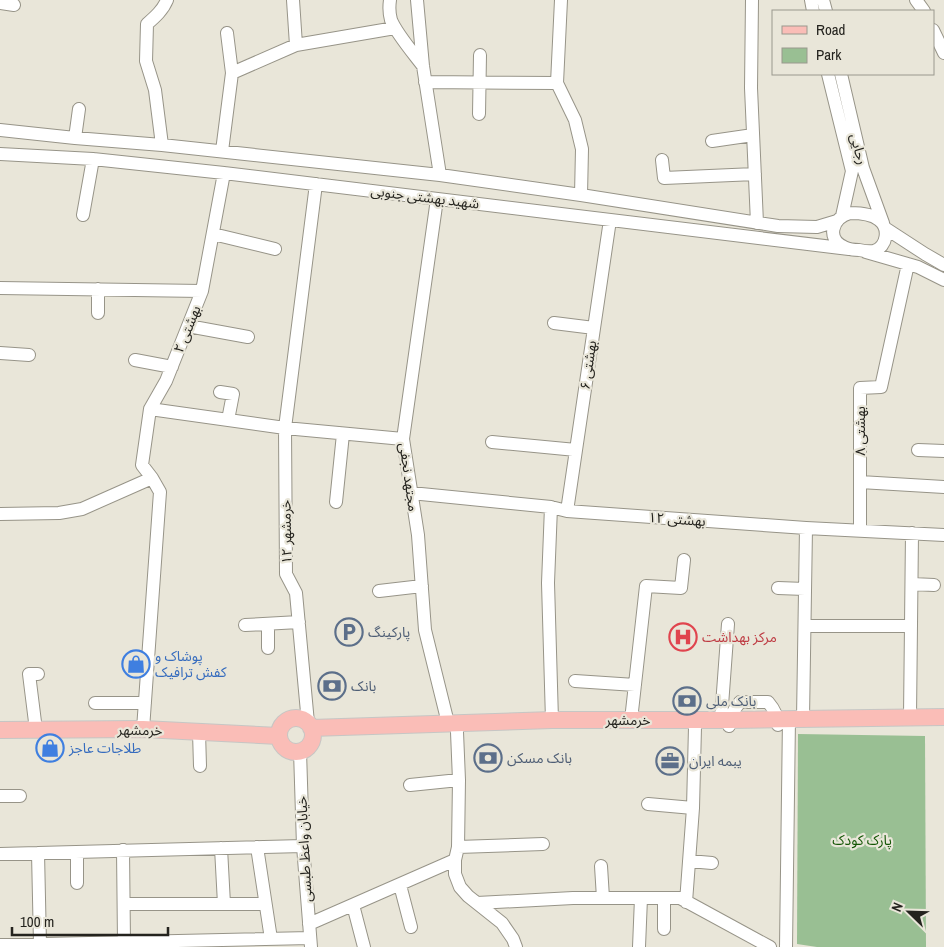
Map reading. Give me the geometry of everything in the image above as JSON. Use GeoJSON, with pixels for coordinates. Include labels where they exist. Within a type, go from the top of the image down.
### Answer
{"type":"FeatureCollection","features":[{"type":"Feature","properties":{"kind":"main road","name":"خرمشهر"},"geometry":{"type":"LineString","coordinates":[[787,721],[910,716],[944,717]]}},
{"type":"Feature","properties":{"kind":"main road"},"geometry":{"type":"LineString","coordinates":[[298,718],[311,728],[312,738],[308,747],[300,751],[288,750],[281,742],[280,730],[287,721],[298,718]]}},
{"type":"Feature","properties":{"kind":"main road","name":"خرمشهر"},"geometry":{"type":"LineString","coordinates":[[452,728],[552,720],[944,724]]}},
{"type":"Feature","properties":{"kind":"main road","name":"خرمشهر"},"geometry":{"type":"LineString","coordinates":[[311,728],[695,727],[727,721]]}},
{"type":"Feature","properties":{"kind":"main road","name":"خرمشهر"},"geometry":{"type":"LineString","coordinates":[[2,728],[36,730],[143,729],[279,736]]}},
{"type":"Feature","properties":{"kind":"street"},"geometry":{"type":"LineString","coordinates":[[162,145],[155,90],[146,62],[147,24],[157,15],[167,0]]}},
{"type":"Feature","properties":{"kind":"street"},"geometry":{"type":"LineString","coordinates":[[293,0],[296,45]]}},
{"type":"Feature","properties":{"kind":"street"},"geometry":{"type":"LineString","coordinates":[[390,0],[391,20],[423,66]]}},
{"type":"Feature","properties":{"kind":"street"},"geometry":{"type":"LineString","coordinates":[[417,0],[425,82],[440,175]]}},
{"type":"Feature","properties":{"kind":"street"},"geometry":{"type":"LineString","coordinates":[[561,0],[557,83],[575,120],[582,149],[581,194]]}},
{"type":"Feature","properties":{"kind":"street"},"geometry":{"type":"LineString","coordinates":[[752,0],[751,88],[757,222]]}},
{"type":"Feature","properties":{"kind":"street"},"geometry":{"type":"LineString","coordinates":[[0,3],[14,5]]}},
{"type":"Feature","properties":{"kind":"street"},"geometry":{"type":"LineString","coordinates":[[232,73],[296,45],[396,28]]}},
{"type":"Feature","properties":{"kind":"street"},"geometry":{"type":"LineString","coordinates":[[222,151],[232,73],[227,32]]}},
{"type":"Feature","properties":{"kind":"street"},"geometry":{"type":"LineString","coordinates":[[934,32],[944,53]]}},
{"type":"Feature","properties":{"kind":"street"},"geometry":{"type":"LineString","coordinates":[[479,114],[480,55]]}},
{"type":"Feature","properties":{"kind":"street","name":"رجایی"},"geometry":{"type":"LineString","coordinates":[[828,75],[852,171],[839,218]]}},
{"type":"Feature","properties":{"kind":"street","name":"رجایی"},"geometry":{"type":"LineString","coordinates":[[841,75],[863,168],[884,225]]}},
{"type":"Feature","properties":{"kind":"street"},"geometry":{"type":"LineString","coordinates":[[425,82],[557,83]]}},
{"type":"Feature","properties":{"kind":"street"},"geometry":{"type":"LineString","coordinates":[[75,138],[79,109]]}},
{"type":"Feature","properties":{"kind":"street","name":"شهید بهشتی جنوبی"},"geometry":{"type":"LineString","coordinates":[[0,130],[222,151],[440,175],[581,194],[778,226],[817,227],[839,218]]}},
{"type":"Feature","properties":{"kind":"street"},"geometry":{"type":"LineString","coordinates":[[712,142],[753,135]]}},
{"type":"Feature","properties":{"kind":"street","name":"شهید بهشتی جنوبی"},"geometry":{"type":"LineString","coordinates":[[0,154],[93,159],[224,173],[849,249]]}},
{"type":"Feature","properties":{"kind":"street"},"geometry":{"type":"LineString","coordinates":[[83,215],[93,159]]}},
{"type":"Feature","properties":{"kind":"street"},"geometry":{"type":"LineString","coordinates":[[662,160],[664,178],[755,174]]}},
{"type":"Feature","properties":{"kind":"street","name":"بهشتی ۲"},"geometry":{"type":"LineString","coordinates":[[143,729],[160,492],[142,465],[150,409],[166,381],[202,291],[224,173]]}},
{"type":"Feature","properties":{"kind":"street","name":"خرمشهر ۱۲"},"geometry":{"type":"LineString","coordinates":[[311,728],[296,593],[286,574],[285,428],[316,184]]}},
{"type":"Feature","properties":{"kind":"street"},"geometry":{"type":"LineString","coordinates":[[546,212],[550,191]]}},
{"type":"Feature","properties":{"kind":"street","name":"مجتهد نجفی"},"geometry":{"type":"LineString","coordinates":[[437,199],[403,439],[418,535],[425,630],[452,728],[460,780],[458,847],[455,860]]}},
{"type":"Feature","properties":{"kind":"street"},"geometry":{"type":"LineString","coordinates":[[944,265],[924,254],[872,216],[850,213],[839,218],[834,228],[835,239],[843,247],[918,267],[944,280]]}},
{"type":"Feature","properties":{"kind":"street","name":"بهشتی ۶"},"geometry":{"type":"LineString","coordinates":[[567,511],[610,220]]}},
{"type":"Feature","properties":{"kind":"street"},"geometry":{"type":"LineString","coordinates":[[866,252],[872,252],[882,245],[886,234],[884,225]]}},
{"type":"Feature","properties":{"kind":"street"},"geometry":{"type":"LineString","coordinates":[[213,234],[275,249]]}},
{"type":"Feature","properties":{"kind":"street","name":"بهشتی ۸"},"geometry":{"type":"LineString","coordinates":[[860,531],[860,388],[880,387],[908,264]]}},
{"type":"Feature","properties":{"kind":"street"},"geometry":{"type":"LineString","coordinates":[[0,288],[202,291]]}},
{"type":"Feature","properties":{"kind":"street"},"geometry":{"type":"LineString","coordinates":[[98,290],[98,313]]}},
{"type":"Feature","properties":{"kind":"street"},"geometry":{"type":"LineString","coordinates":[[554,323],[594,328]]}},
{"type":"Feature","properties":{"kind":"street"},"geometry":{"type":"LineString","coordinates":[[188,326],[248,337]]}},
{"type":"Feature","properties":{"kind":"street"},"geometry":{"type":"LineString","coordinates":[[0,353],[29,355]]}},
{"type":"Feature","properties":{"kind":"street"},"geometry":{"type":"LineString","coordinates":[[136,360],[172,367]]}},
{"type":"Feature","properties":{"kind":"street"},"geometry":{"type":"LineString","coordinates":[[220,392],[233,394],[228,420]]}},
{"type":"Feature","properties":{"kind":"street"},"geometry":{"type":"LineString","coordinates":[[150,409],[285,428],[403,439]]}},
{"type":"Feature","properties":{"kind":"street"},"geometry":{"type":"LineString","coordinates":[[336,502],[343,434]]}},
{"type":"Feature","properties":{"kind":"street"},"geometry":{"type":"LineString","coordinates":[[492,442],[576,450]]}},
{"type":"Feature","properties":{"kind":"street"},"geometry":{"type":"LineString","coordinates":[[918,450],[944,451]]}},
{"type":"Feature","properties":{"kind":"street"},"geometry":{"type":"LineString","coordinates":[[0,514],[59,513],[82,509],[152,478]]}},
{"type":"Feature","properties":{"kind":"street"},"geometry":{"type":"LineString","coordinates":[[860,482],[944,487]]}},
{"type":"Feature","properties":{"kind":"street","name":"بهشتی ۱۲"},"geometry":{"type":"LineString","coordinates":[[412,493],[552,506],[567,511],[806,528],[944,535]]}},
{"type":"Feature","properties":{"kind":"street"},"geometry":{"type":"LineString","coordinates":[[552,506],[548,583],[552,720]]}},
{"type":"Feature","properties":{"kind":"street"},"geometry":{"type":"LineString","coordinates":[[786,947],[787,721],[805,626],[806,528]]}},
{"type":"Feature","properties":{"kind":"street"},"geometry":{"type":"LineString","coordinates":[[910,716],[912,533]]}},
{"type":"Feature","properties":{"kind":"street"},"geometry":{"type":"LineString","coordinates":[[631,720],[646,586],[681,588],[684,560]]}},
{"type":"Feature","properties":{"kind":"street"},"geometry":{"type":"LineString","coordinates":[[912,584],[934,585]]}},
{"type":"Feature","properties":{"kind":"street"},"geometry":{"type":"LineString","coordinates":[[379,591],[422,586]]}},
{"type":"Feature","properties":{"kind":"street"},"geometry":{"type":"LineString","coordinates":[[778,588],[805,589]]}},
{"type":"Feature","properties":{"kind":"street"},"geometry":{"type":"LineString","coordinates":[[245,625],[299,622]]}},
{"type":"Feature","properties":{"kind":"street"},"geometry":{"type":"LineString","coordinates":[[268,624],[268,648]]}},
{"type":"Feature","properties":{"kind":"street"},"geometry":{"type":"LineString","coordinates":[[727,721],[728,624]]}},
{"type":"Feature","properties":{"kind":"street"},"geometry":{"type":"LineString","coordinates":[[805,626],[911,626]]}},
{"type":"Feature","properties":{"kind":"street"},"geometry":{"type":"LineString","coordinates":[[36,730],[29,674],[38,674]]}},
{"type":"Feature","properties":{"kind":"street"},"geometry":{"type":"LineString","coordinates":[[575,681],[635,686]]}},
{"type":"Feature","properties":{"kind":"street"},"geometry":{"type":"LineString","coordinates":[[727,721],[740,702],[768,702],[787,721]]}},
{"type":"Feature","properties":{"kind":"street"},"geometry":{"type":"LineString","coordinates":[[95,703],[145,703]]}},
{"type":"Feature","properties":{"kind":"street"},"geometry":{"type":"LineString","coordinates":[[683,900],[694,808],[695,727]]}},
{"type":"Feature","properties":{"kind":"street"},"geometry":{"type":"LineString","coordinates":[[199,732],[200,766]]}},
{"type":"Feature","properties":{"kind":"street","name":"خیابان واعظ طبسی"},"geometry":{"type":"LineString","coordinates":[[300,751],[303,846],[311,943]]}},
{"type":"Feature","properties":{"kind":"street"},"geometry":{"type":"LineString","coordinates":[[410,785],[460,780]]}},
{"type":"Feature","properties":{"kind":"street"},"geometry":{"type":"LineString","coordinates":[[0,796],[20,796]]}},
{"type":"Feature","properties":{"kind":"street"},"geometry":{"type":"LineString","coordinates":[[648,804],[694,808]]}},
{"type":"Feature","properties":{"kind":"street"},"geometry":{"type":"LineString","coordinates":[[458,847],[543,844]]}},
{"type":"Feature","properties":{"kind":"street"},"geometry":{"type":"LineString","coordinates":[[0,854],[303,846]]}},
{"type":"Feature","properties":{"kind":"street"},"geometry":{"type":"LineString","coordinates":[[257,847],[271,939]]}},
{"type":"Feature","properties":{"kind":"street"},"geometry":{"type":"LineString","coordinates":[[221,848],[224,904]]}},
{"type":"Feature","properties":{"kind":"street"},"geometry":{"type":"LineString","coordinates":[[123,850],[124,942]]}},
{"type":"Feature","properties":{"kind":"street"},"geometry":{"type":"LineString","coordinates":[[77,852],[77,883]]}},
{"type":"Feature","properties":{"kind":"street"},"geometry":{"type":"LineString","coordinates":[[38,853],[40,944]]}},
{"type":"Feature","properties":{"kind":"street"},"geometry":{"type":"LineString","coordinates":[[309,924],[455,860],[455,874],[460,887],[468,896],[502,923],[516,947]]}},
{"type":"Feature","properties":{"kind":"street"},"geometry":{"type":"LineString","coordinates":[[689,861],[712,863]]}},
{"type":"Feature","properties":{"kind":"street"},"geometry":{"type":"LineString","coordinates":[[601,866],[603,898]]}},
{"type":"Feature","properties":{"kind":"street"},"geometry":{"type":"LineString","coordinates":[[400,885],[411,927]]}},
{"type":"Feature","properties":{"kind":"street"},"geometry":{"type":"LineString","coordinates":[[477,903],[573,898],[664,898],[683,900],[770,947]]}},
{"type":"Feature","properties":{"kind":"street"},"geometry":{"type":"LineString","coordinates":[[639,947],[641,898]]}},
{"type":"Feature","properties":{"kind":"street"},"geometry":{"type":"LineString","coordinates":[[664,898],[664,929]]}},
{"type":"Feature","properties":{"kind":"street"},"geometry":{"type":"LineString","coordinates":[[124,904],[265,904]]}},
{"type":"Feature","properties":{"kind":"street"},"geometry":{"type":"LineString","coordinates":[[354,905],[364,947]]}},
{"type":"Feature","properties":{"kind":"street"},"geometry":{"type":"LineString","coordinates":[[0,945],[81,945],[124,942],[201,944],[271,939],[311,943]]}},
{"type":"Feature","properties":{"kind":"green space","name":"پارک کودک"},"geometry":{"type":"Polygon","coordinates":[[[798,734],[925,736],[926,947],[817,947],[797,944],[798,734]]]}},
{"type":"Feature","properties":{"kind":"place","name":"پارکینگ"},"geometry":{"type":"Point","coordinates":[349,632]}},
{"type":"Feature","properties":{"kind":"place","name":"مرکز بهداشت"},"geometry":{"type":"Point","coordinates":[683,637]}},
{"type":"Feature","properties":{"kind":"place","name":"پوشاک و کفش ترافیک"},"geometry":{"type":"Point","coordinates":[136,664]}},
{"type":"Feature","properties":{"kind":"place","name":"بانک"},"geometry":{"type":"Point","coordinates":[332,686]}},
{"type":"Feature","properties":{"kind":"place","name":"بانک ملی"},"geometry":{"type":"Point","coordinates":[687,701]}},
{"type":"Feature","properties":{"kind":"place","name":"طلاجات عاجز"},"geometry":{"type":"Point","coordinates":[50,748]}},
{"type":"Feature","properties":{"kind":"place","name":"بانک مسکن"},"geometry":{"type":"Point","coordinates":[488,758]}},
{"type":"Feature","properties":{"kind":"place","name":"یبمه ایران"},"geometry":{"type":"Point","coordinates":[670,761]}}]}
